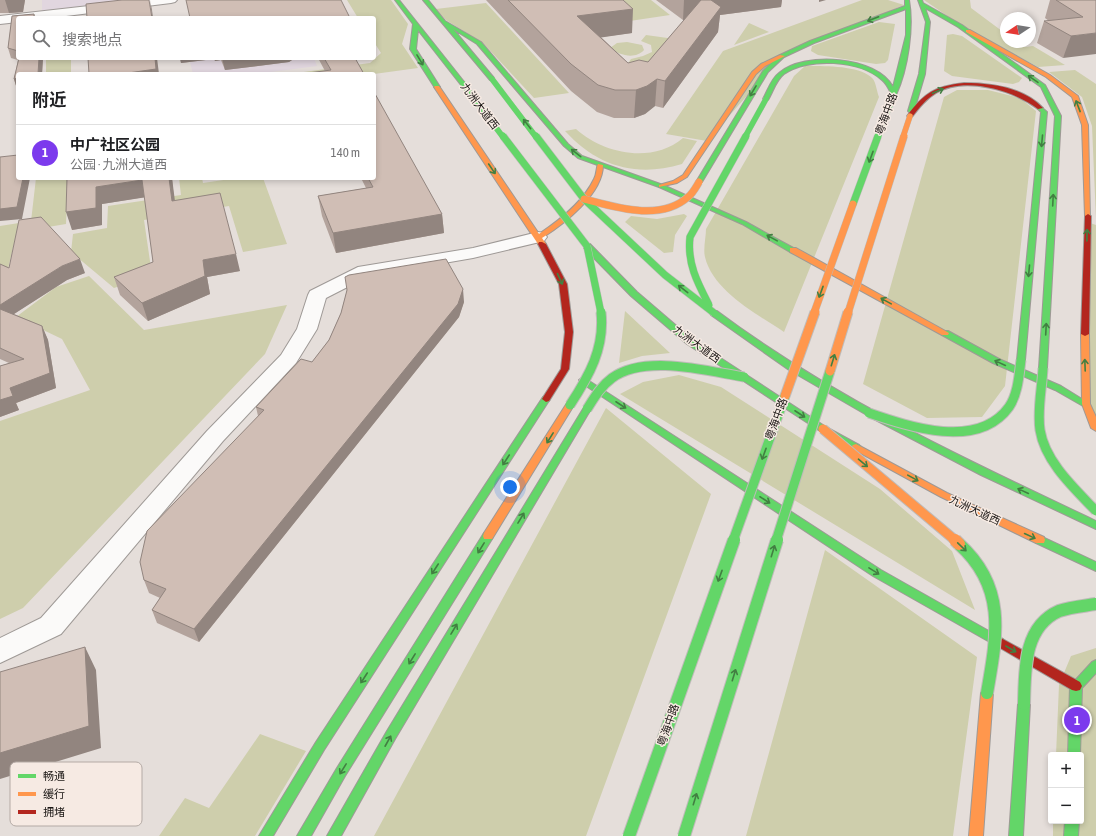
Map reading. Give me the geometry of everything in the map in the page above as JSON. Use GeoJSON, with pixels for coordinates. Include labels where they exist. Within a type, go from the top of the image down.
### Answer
{"type":"FeatureCollection","features":[{"type":"Feature","properties":{"kind":"main road","name":"九洲大道西"},"geometry":{"type":"LineString","coordinates":[[397,0],[587,246],[634,294],[690,342],[823,429],[944,495],[1096,567]]}},
{"type":"Feature","properties":{"kind":"main road"},"geometry":{"type":"LineString","coordinates":[[425,0],[492,79],[584,199],[665,275],[749,340],[869,413],[1000,480],[1096,525]]}},
{"type":"Feature","properties":{"kind":"main road"},"geometry":{"type":"LineString","coordinates":[[921,2],[1048,76],[1074,96],[1085,124],[1088,202],[1084,359],[1086,404],[1096,428]]}},
{"type":"Feature","properties":{"kind":"main road","name":"粤海中路"},"geometry":{"type":"LineString","coordinates":[[684,836],[922,74],[928,22],[921,2]]}},
{"type":"Feature","properties":{"kind":"main road"},"geometry":{"type":"LineString","coordinates":[[661,186],[680,180],[685,176],[754,73],[763,65],[812,42],[908,3]]}},
{"type":"Feature","properties":{"kind":"main road","name":"粤海中路"},"geometry":{"type":"LineString","coordinates":[[629,836],[830,266],[894,94],[909,25],[908,3]]}},
{"type":"Feature","properties":{"kind":"main road"},"geometry":{"type":"LineString","coordinates":[[442,21],[479,43],[566,145],[580,157],[661,186],[744,223],[996,361],[1058,388],[1086,404]]}},
{"type":"Feature","properties":{"kind":"main road"},"geometry":{"type":"LineString","coordinates":[[266,836],[320,746],[565,369],[569,332],[563,284],[538,237],[432,80],[413,49],[416,24]]}},
{"type":"Feature","properties":{"kind":"main road"},"geometry":{"type":"LineString","coordinates":[[960,26],[1043,86],[1058,116],[1040,431],[1048,452],[1067,480],[1096,511]]}},
{"type":"Feature","properties":{"kind":"main road"},"geometry":{"type":"LineString","coordinates":[[584,199],[620,208],[644,211],[655,210],[683,202],[690,196],[699,182],[766,71],[782,56]]}},
{"type":"Feature","properties":{"kind":"main road"},"geometry":{"type":"LineString","coordinates":[[714,313],[688,263],[687,249],[690,237],[780,75],[799,65],[826,62],[856,65],[871,70],[884,78],[894,94]]}},
{"type":"Feature","properties":{"kind":"main road"},"geometry":{"type":"LineString","coordinates":[[869,413],[921,428],[934,430],[958,431],[975,429],[989,425],[1000,419],[1007,412],[1018,388],[1044,112],[1030,99],[1011,91],[989,86],[966,84],[950,86],[928,95],[910,116]]}},
{"type":"Feature","properties":{"kind":"main road"},"geometry":{"type":"LineString","coordinates":[[538,237],[549,231],[568,215],[594,186],[599,176],[600,165]]}},
{"type":"Feature","properties":{"kind":"main road"},"geometry":{"type":"LineString","coordinates":[[674,172],[690,167]]}},
{"type":"Feature","properties":{"kind":"main road"},"geometry":{"type":"LineString","coordinates":[[628,174],[655,174]]}},
{"type":"Feature","properties":{"kind":"main road"},"geometry":{"type":"LineString","coordinates":[[304,836],[341,772],[584,382],[599,349],[601,332],[601,314],[587,246]]}},
{"type":"Feature","properties":{"kind":"main road"},"geometry":{"type":"LineString","coordinates":[[334,836],[391,735],[587,408],[600,389],[618,375],[637,368],[677,368],[744,377]]}},
{"type":"Feature","properties":{"kind":"main road"},"geometry":{"type":"LineString","coordinates":[[565,369],[877,573],[1076,686]]}},
{"type":"Feature","properties":{"kind":"main road"},"geometry":{"type":"LineString","coordinates":[[823,429],[964,548],[979,566],[996,603],[997,621],[987,694],[976,836]]}},
{"type":"Feature","properties":{"kind":"main road"},"geometry":{"type":"LineString","coordinates":[[1016,836],[1027,651],[1037,626],[1049,617],[1062,610],[1096,604]]}},
{"type":"Feature","properties":{"kind":"main road"},"geometry":{"type":"LineString","coordinates":[[1074,752],[1076,686],[1096,665]]}},
{"type":"Feature","properties":{"kind":"main road"},"geometry":{"type":"LineString","coordinates":[[1071,836],[1072,824]]}},
{"type":"Feature","properties":{"kind":"street"},"geometry":{"type":"LineString","coordinates":[[36,16],[171,0]]}},
{"type":"Feature","properties":{"kind":"street"},"geometry":{"type":"LineString","coordinates":[[0,20],[16,18]]}},
{"type":"Feature","properties":{"kind":"street"},"geometry":{"type":"LineString","coordinates":[[0,651],[51,626],[215,436],[289,359],[307,329],[317,295],[342,280],[364,271],[473,253],[538,237]]}},
{"type":"Feature","properties":{"kind":"shaded area"},"geometry":{"type":"Polygon","coordinates":[[[42,0],[171,0],[42,16],[42,0]]]}},
{"type":"Feature","properties":{"kind":"shaded area"},"geometry":{"type":"Polygon","coordinates":[[[190,60],[315,60],[317,66],[270,72],[192,72],[190,60]]]}},
{"type":"Feature","properties":{"kind":"green space"},"geometry":{"type":"Polygon","coordinates":[[[347,0],[391,0],[408,24],[402,44],[418,68],[376,74],[376,72],[304,72],[370,63],[373,60],[376,60],[376,58],[381,53],[376,45],[376,16],[357,16],[347,0]]]}},
{"type":"Feature","properties":{"kind":"green space"},"geometry":{"type":"Polygon","coordinates":[[[598,0],[651,0],[670,15],[623,22],[598,0]]]}},
{"type":"Feature","properties":{"kind":"green space"},"geometry":{"type":"Polygon","coordinates":[[[862,0],[888,0],[904,5],[782,56],[707,141],[666,134],[723,51],[862,0]]]}},
{"type":"Feature","properties":{"kind":"green space"},"geometry":{"type":"Polygon","coordinates":[[[924,0],[970,0],[971,8],[1000,30],[1000,46],[962,26],[924,0]]]}},
{"type":"Feature","properties":{"kind":"green space"},"geometry":{"type":"Polygon","coordinates":[[[486,3],[569,93],[534,98],[483,43],[446,20],[436,9],[486,3]]]}},
{"type":"Feature","properties":{"kind":"green space"},"geometry":{"type":"Polygon","coordinates":[[[879,22],[895,24],[888,60],[885,63],[876,64],[818,55],[811,51],[812,46],[879,22]]]}},
{"type":"Feature","properties":{"kind":"green space"},"geometry":{"type":"Polygon","coordinates":[[[749,23],[769,32],[734,45],[749,23]]]}},
{"type":"Feature","properties":{"kind":"green space"},"geometry":{"type":"Polygon","coordinates":[[[953,34],[962,36],[1022,78],[1019,82],[1013,84],[952,76],[944,71],[947,35],[953,34]]]}},
{"type":"Feature","properties":{"kind":"green space"},"geometry":{"type":"Polygon","coordinates":[[[646,35],[682,40],[648,84],[627,65],[631,59],[652,52],[651,45],[641,41],[646,35]]]}},
{"type":"Feature","properties":{"kind":"green space"},"geometry":{"type":"Polygon","coordinates":[[[627,42],[642,45],[644,50],[632,56],[618,53],[610,48],[617,43],[627,42]]]}},
{"type":"Feature","properties":{"kind":"green space"},"geometry":{"type":"Polygon","coordinates":[[[1003,48],[1036,48],[1065,65],[1038,67],[1003,48]]]}},
{"type":"Feature","properties":{"kind":"green space"},"geometry":{"type":"Polygon","coordinates":[[[46,60],[71,60],[71,72],[46,72],[46,60]]]}},
{"type":"Feature","properties":{"kind":"green space"},"geometry":{"type":"Polygon","coordinates":[[[805,66],[841,67],[860,71],[873,79],[879,97],[784,332],[749,309],[726,291],[717,281],[710,269],[704,254],[704,247],[706,229],[794,76],[805,66]]]}},
{"type":"Feature","properties":{"kind":"green space"},"geometry":{"type":"Polygon","coordinates":[[[1075,70],[1096,84],[1096,219],[1092,126],[1082,97],[1049,72],[1075,70]]]}},
{"type":"Feature","properties":{"kind":"green space"},"geometry":{"type":"Polygon","coordinates":[[[957,90],[988,90],[1020,98],[1036,111],[1005,386],[982,417],[927,418],[863,384],[944,97],[957,90]]]}},
{"type":"Feature","properties":{"kind":"green space"},"geometry":{"type":"Polygon","coordinates":[[[576,129],[587,138],[600,145],[628,153],[657,151],[671,146],[683,138],[697,141],[682,164],[649,170],[633,169],[604,161],[590,153],[565,131],[576,129]]]}},
{"type":"Feature","properties":{"kind":"green space"},"geometry":{"type":"Polygon","coordinates":[[[36,180],[68,180],[66,224],[30,230],[36,180]]]}},
{"type":"Feature","properties":{"kind":"green space"},"geometry":{"type":"Polygon","coordinates":[[[179,180],[202,180],[203,183],[223,180],[264,180],[287,244],[243,252],[229,206],[144,220],[152,275],[114,288],[71,252],[73,234],[107,228],[108,206],[181,195],[179,180]]]}},
{"type":"Feature","properties":{"kind":"green space"},"geometry":{"type":"Polygon","coordinates":[[[684,214],[687,216],[675,235],[673,252],[664,253],[625,222],[631,216],[657,219],[684,214]]]}},
{"type":"Feature","properties":{"kind":"green space"},"geometry":{"type":"Polygon","coordinates":[[[19,223],[7,273],[0,270],[0,226],[19,223]]]}},
{"type":"Feature","properties":{"kind":"green space"},"geometry":{"type":"Polygon","coordinates":[[[1090,223],[1096,225],[1096,425],[1087,404],[1090,223]]]}},
{"type":"Feature","properties":{"kind":"green space"},"geometry":{"type":"Polygon","coordinates":[[[89,276],[144,330],[287,305],[265,354],[23,608],[0,619],[0,421],[90,390],[62,339],[16,317],[56,287],[89,276]]]}},
{"type":"Feature","properties":{"kind":"green space"},"geometry":{"type":"Polygon","coordinates":[[[625,311],[670,353],[642,356],[619,363],[625,311]]]}},
{"type":"Feature","properties":{"kind":"green space"},"geometry":{"type":"Polygon","coordinates":[[[679,375],[721,387],[880,489],[952,551],[975,610],[620,394],[643,382],[679,375]]]}},
{"type":"Feature","properties":{"kind":"green space"},"geometry":{"type":"Polygon","coordinates":[[[606,408],[711,494],[586,836],[374,836],[606,408]]]}},
{"type":"Feature","properties":{"kind":"green space"},"geometry":{"type":"Polygon","coordinates":[[[825,550],[977,657],[953,836],[746,836],[825,550]]]}},
{"type":"Feature","properties":{"kind":"green space"},"geometry":{"type":"Polygon","coordinates":[[[1096,648],[1096,836],[1053,836],[1053,824],[1084,824],[1084,752],[1056,752],[1059,685],[1071,656],[1096,648]]]}},
{"type":"Feature","properties":{"kind":"green space"},"geometry":{"type":"Polygon","coordinates":[[[260,734],[306,751],[255,836],[159,836],[185,798],[209,808],[260,734]]]}},
{"type":"Feature","properties":{"kind":"building"},"geometry":{"type":"Polygon","coordinates":[[[122,0],[149,0],[152,16],[87,16],[86,4],[122,0]]]}},
{"type":"Feature","properties":{"kind":"building"},"geometry":{"type":"Polygon","coordinates":[[[186,0],[341,0],[349,16],[190,16],[186,0]]]}},
{"type":"Feature","properties":{"kind":"building"},"geometry":{"type":"Polygon","coordinates":[[[508,0],[623,0],[633,9],[577,16],[628,63],[639,60],[648,62],[701,0],[711,0],[721,7],[665,81],[657,79],[647,86],[636,90],[615,90],[598,85],[571,64],[508,0]]]}},
{"type":"Feature","properties":{"kind":"building"},"geometry":{"type":"Polygon","coordinates":[[[1056,0],[1096,0],[1096,33],[1071,36],[1044,21],[1083,17],[1056,0]]]}},
{"type":"Feature","properties":{"kind":"building"},"geometry":{"type":"Polygon","coordinates":[[[34,14],[34,16],[16,16],[16,50],[8,48],[12,16],[34,14]]]}},
{"type":"Feature","properties":{"kind":"building"},"geometry":{"type":"Polygon","coordinates":[[[19,60],[39,60],[38,72],[16,72],[16,78],[14,79],[19,60]]]}},
{"type":"Feature","properties":{"kind":"building"},"geometry":{"type":"Polygon","coordinates":[[[88,60],[155,60],[156,69],[135,72],[89,72],[88,60]]]}},
{"type":"Feature","properties":{"kind":"building"},"geometry":{"type":"Polygon","coordinates":[[[325,60],[356,60],[363,72],[316,72],[331,70],[325,60]]]}},
{"type":"Feature","properties":{"kind":"building"},"geometry":{"type":"Polygon","coordinates":[[[376,96],[442,214],[333,233],[318,196],[373,187],[369,180],[376,180],[376,96]]]}},
{"type":"Feature","properties":{"kind":"building"},"geometry":{"type":"Polygon","coordinates":[[[16,155],[16,180],[23,180],[17,207],[0,209],[0,157],[16,155]]]}},
{"type":"Feature","properties":{"kind":"building"},"geometry":{"type":"Polygon","coordinates":[[[67,180],[142,180],[96,187],[96,208],[66,212],[67,180]]]}},
{"type":"Feature","properties":{"kind":"building"},"geometry":{"type":"Polygon","coordinates":[[[142,180],[169,180],[172,201],[220,193],[236,254],[203,260],[205,276],[142,303],[114,277],[153,262],[142,180]]]}},
{"type":"Feature","properties":{"kind":"building"},"geometry":{"type":"Polygon","coordinates":[[[41,217],[80,259],[62,266],[0,305],[0,264],[9,268],[19,220],[41,217]]]}},
{"type":"Feature","properties":{"kind":"building"},"geometry":{"type":"Polygon","coordinates":[[[446,259],[463,289],[458,304],[194,629],[152,610],[166,589],[144,580],[140,562],[147,531],[264,410],[256,407],[301,359],[312,362],[329,340],[341,313],[347,290],[345,277],[349,275],[446,259]]]}},
{"type":"Feature","properties":{"kind":"building"},"geometry":{"type":"Polygon","coordinates":[[[0,309],[42,326],[50,373],[10,388],[13,396],[0,400],[0,366],[24,359],[0,348],[0,309]]]}},
{"type":"Feature","properties":{"kind":"building"},"geometry":{"type":"Polygon","coordinates":[[[85,647],[89,726],[0,753],[0,672],[85,647]]]}},
{"type":"Feature","properties":{"kind":"traffic: fast"},"geometry":{"type":"LineString","coordinates":[[397,0],[463,84]]}},
{"type":"Feature","properties":{"kind":"traffic: fast"},"geometry":{"type":"LineString","coordinates":[[425,0],[492,79]]}},
{"type":"Feature","properties":{"kind":"traffic: fast"},"geometry":{"type":"LineString","coordinates":[[894,94],[908,35],[909,12],[907,0]]}},
{"type":"Feature","properties":{"kind":"traffic: fast"},"geometry":{"type":"LineString","coordinates":[[911,111],[922,74],[928,22],[920,0]]}},
{"type":"Feature","properties":{"kind":"traffic: fast"},"geometry":{"type":"LineString","coordinates":[[922,4],[960,26],[1043,86],[1058,116],[1043,368]]}},
{"type":"Feature","properties":{"kind":"traffic: fast"},"geometry":{"type":"LineString","coordinates":[[699,182],[766,71],[782,56],[812,42],[909,6]]}},
{"type":"Feature","properties":{"kind":"traffic: fast"},"geometry":{"type":"LineString","coordinates":[[442,21],[479,43],[566,145],[580,157],[661,186],[744,223],[793,250]]}},
{"type":"Feature","properties":{"kind":"traffic: fast"},"geometry":{"type":"LineString","coordinates":[[416,23],[413,49],[437,87]]}},
{"type":"Feature","properties":{"kind":"traffic: fast"},"geometry":{"type":"LineString","coordinates":[[766,99],[775,82],[782,73],[805,64],[819,62],[849,63],[875,71],[886,80],[894,94]]}},
{"type":"Feature","properties":{"kind":"traffic: fast"},"geometry":{"type":"LineString","coordinates":[[492,79],[584,199],[665,275],[714,313]]}},
{"type":"Feature","properties":{"kind":"traffic: fast"},"geometry":{"type":"LineString","coordinates":[[463,84],[587,246]]}},
{"type":"Feature","properties":{"kind":"traffic: fast"},"geometry":{"type":"LineString","coordinates":[[853,204],[894,94]]}},
{"type":"Feature","properties":{"kind":"traffic: fast"},"geometry":{"type":"LineString","coordinates":[[709,305],[696,280],[690,264],[690,237],[766,99]]}},
{"type":"Feature","properties":{"kind":"traffic: fast"},"geometry":{"type":"LineString","coordinates":[[1021,360],[1044,112],[1040,108]]}},
{"type":"Feature","properties":{"kind":"traffic: fast"},"geometry":{"type":"LineString","coordinates":[[587,246],[634,294],[690,342],[823,429],[856,447]]}},
{"type":"Feature","properties":{"kind":"traffic: fast"},"geometry":{"type":"LineString","coordinates":[[570,405],[585,381],[597,356],[601,338],[602,326],[600,303],[587,246]]}},
{"type":"Feature","properties":{"kind":"traffic: fast"},"geometry":{"type":"LineString","coordinates":[[714,313],[792,368],[911,436],[1096,525]]}},
{"type":"Feature","properties":{"kind":"traffic: fast"},"geometry":{"type":"LineString","coordinates":[[945,333],[996,361],[1058,388],[1086,404]]}},
{"type":"Feature","properties":{"kind":"traffic: fast"},"geometry":{"type":"LineString","coordinates":[[869,413],[903,424],[943,431],[963,431],[981,428],[997,420],[1012,402],[1019,378],[1021,360]]}},
{"type":"Feature","properties":{"kind":"traffic: fast"},"geometry":{"type":"LineString","coordinates":[[587,409],[600,390],[612,378],[630,369],[662,366],[679,367],[744,377]]}},
{"type":"Feature","properties":{"kind":"traffic: fast"},"geometry":{"type":"LineString","coordinates":[[1043,368],[1039,416],[1040,430],[1047,451],[1062,474],[1096,511]]}},
{"type":"Feature","properties":{"kind":"traffic: fast"},"geometry":{"type":"LineString","coordinates":[[684,836],[830,371]]}},
{"type":"Feature","properties":{"kind":"traffic: fast"},"geometry":{"type":"LineString","coordinates":[[583,380],[877,573],[999,642]]}},
{"type":"Feature","properties":{"kind":"traffic: fast"},"geometry":{"type":"LineString","coordinates":[[629,836],[785,396]]}},
{"type":"Feature","properties":{"kind":"traffic: fast"},"geometry":{"type":"LineString","coordinates":[[266,836],[320,746],[546,399]]}},
{"type":"Feature","properties":{"kind":"traffic: fast"},"geometry":{"type":"LineString","coordinates":[[334,836],[391,735],[587,409]]}},
{"type":"Feature","properties":{"kind":"traffic: fast"},"geometry":{"type":"LineString","coordinates":[[304,836],[341,772],[488,536]]}},
{"type":"Feature","properties":{"kind":"traffic: fast"},"geometry":{"type":"LineString","coordinates":[[1040,540],[1096,567]]}},
{"type":"Feature","properties":{"kind":"traffic: fast"},"geometry":{"type":"LineString","coordinates":[[959,544],[977,565],[987,581],[993,596],[997,627],[996,643],[987,693]]}},
{"type":"Feature","properties":{"kind":"traffic: fast"},"geometry":{"type":"LineString","coordinates":[[1024,704],[1025,667],[1027,654],[1036,631],[1054,614],[1074,607],[1096,604]]}},
{"type":"Feature","properties":{"kind":"traffic: fast"},"geometry":{"type":"LineString","coordinates":[[1074,752],[1076,686],[1096,665]]}},
{"type":"Feature","properties":{"kind":"traffic: fast"},"geometry":{"type":"LineString","coordinates":[[1016,836],[1024,704]]}},
{"type":"Feature","properties":{"kind":"traffic: fast"},"geometry":{"type":"LineString","coordinates":[[1071,836],[1072,824]]}},
{"type":"Feature","properties":{"kind":"traffic: slow"},"geometry":{"type":"LineString","coordinates":[[968,31],[1048,76],[1075,96],[1085,125],[1088,216]]}},
{"type":"Feature","properties":{"kind":"traffic: slow"},"geometry":{"type":"LineString","coordinates":[[661,186],[675,182],[685,176],[754,73],[763,65],[782,56]]}},
{"type":"Feature","properties":{"kind":"traffic: slow"},"geometry":{"type":"LineString","coordinates":[[437,87],[542,244]]}},
{"type":"Feature","properties":{"kind":"traffic: slow"},"geometry":{"type":"LineString","coordinates":[[830,371],[910,116]]}},
{"type":"Feature","properties":{"kind":"traffic: slow"},"geometry":{"type":"LineString","coordinates":[[538,237],[563,219],[581,203],[594,186],[599,176],[600,165]]}},
{"type":"Feature","properties":{"kind":"traffic: slow"},"geometry":{"type":"LineString","coordinates":[[584,199],[622,208],[649,211],[675,206],[686,199],[699,182]]}},
{"type":"Feature","properties":{"kind":"traffic: slow"},"geometry":{"type":"LineString","coordinates":[[785,396],[853,204]]}},
{"type":"Feature","properties":{"kind":"traffic: slow"},"geometry":{"type":"LineString","coordinates":[[793,250],[945,333]]}},
{"type":"Feature","properties":{"kind":"traffic: slow"},"geometry":{"type":"LineString","coordinates":[[1085,334],[1086,404],[1096,428]]}},
{"type":"Feature","properties":{"kind":"traffic: slow"},"geometry":{"type":"LineString","coordinates":[[488,536],[570,405]]}},
{"type":"Feature","properties":{"kind":"traffic: slow"},"geometry":{"type":"LineString","coordinates":[[823,429],[959,544]]}},
{"type":"Feature","properties":{"kind":"traffic: slow"},"geometry":{"type":"LineString","coordinates":[[856,447],[944,495],[1040,540]]}},
{"type":"Feature","properties":{"kind":"traffic: slow"},"geometry":{"type":"LineString","coordinates":[[976,836],[987,693]]}},
{"type":"Feature","properties":{"kind":"traffic: jam"},"geometry":{"type":"LineString","coordinates":[[910,116],[934,91],[964,84],[992,86],[1006,90],[1031,101],[1040,108]]}},
{"type":"Feature","properties":{"kind":"traffic: jam"},"geometry":{"type":"LineString","coordinates":[[1085,334],[1088,216]]}},
{"type":"Feature","properties":{"kind":"traffic: jam"},"geometry":{"type":"LineString","coordinates":[[542,244],[563,284],[569,332],[565,369],[546,399]]}},
{"type":"Feature","properties":{"kind":"traffic: jam"},"geometry":{"type":"LineString","coordinates":[[999,642],[1076,686]]}},
{"type":"Feature","properties":{"kind":"place","name":"中广社区公园"},"geometry":{"type":"Point","coordinates":[1077,720]}}]}
